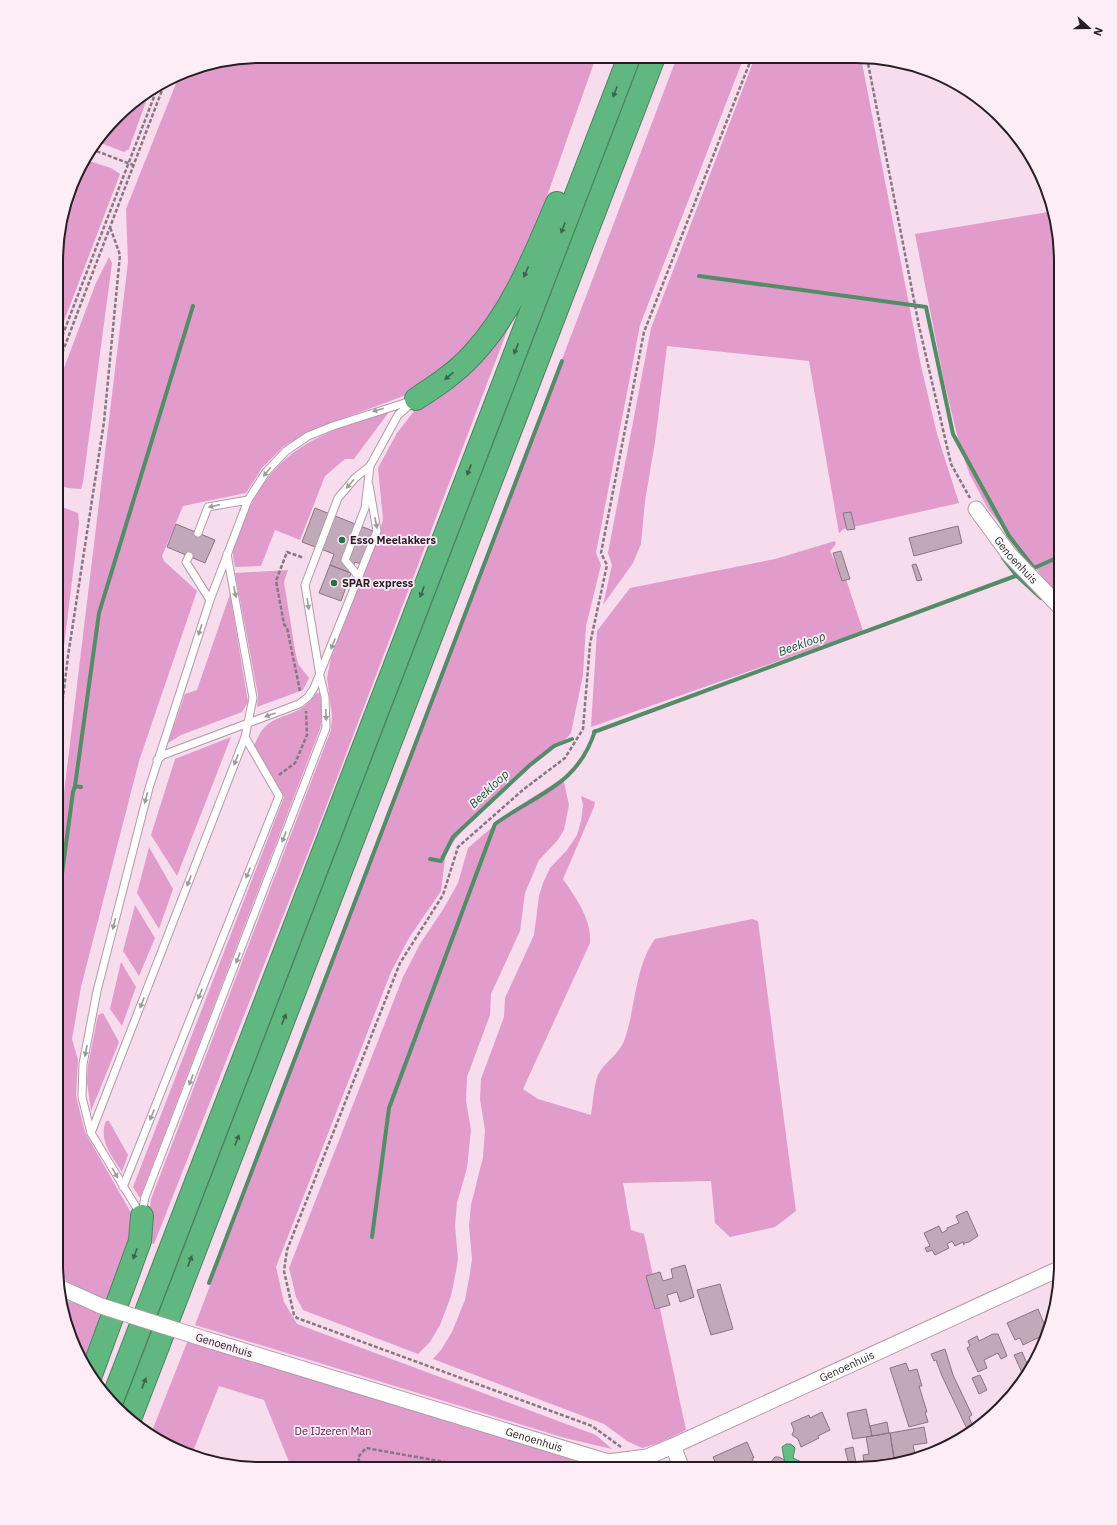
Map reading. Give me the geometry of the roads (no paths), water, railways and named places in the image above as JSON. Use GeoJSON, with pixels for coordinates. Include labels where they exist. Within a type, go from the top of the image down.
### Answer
{"type":"FeatureCollection","features":[{"type":"Feature","properties":{"kind":"highway"},"geometry":{"type":"LineString","coordinates":[[114,1396],[627,63]]}},
{"type":"Feature","properties":{"kind":"highway"},"geometry":{"type":"LineString","coordinates":[[132,1414],[652,63]]}},
{"type":"Feature","properties":{"kind":"highway"},"geometry":{"type":"LineString","coordinates":[[416,399],[448,377],[473,354],[505,314],[521,284],[563,190],[602,126]]}},
{"type":"Feature","properties":{"kind":"highway"},"geometry":{"type":"LineString","coordinates":[[93,1369],[140,1241],[142,1216]]}},
{"type":"Feature","properties":{"kind":"street","name":"Genoenhuis"},"geometry":{"type":"LineString","coordinates":[[976,509],[1009,554],[1054,601]]}},
{"type":"Feature","properties":{"kind":"street","name":"Genoenhuis"},"geometry":{"type":"LineString","coordinates":[[65,1290],[101,1306],[208,1340],[608,1462],[647,1456],[673,1446],[1054,1271]]}},
{"type":"Feature","properties":{"kind":"street"},"geometry":{"type":"LineString","coordinates":[[673,1446],[680,1462]]}},
{"type":"Feature","properties":{"kind":"lane"},"geometry":{"type":"LineString","coordinates":[[142,1216],[145,1196],[326,728],[325,698],[305,585],[314,562],[316,552],[338,498],[355,478],[370,466],[398,415],[416,399]]}},
{"type":"Feature","properties":{"kind":"lane"},"geometry":{"type":"LineString","coordinates":[[142,1216],[123,1187],[92,1133],[82,1097],[83,1064],[97,991],[156,760],[227,554],[248,500],[266,472],[286,451],[308,436],[361,416],[416,399]]}},
{"type":"Feature","properties":{"kind":"lane"},"geometry":{"type":"LineString","coordinates":[[359,577],[345,560],[365,508],[369,485],[370,466]]}},
{"type":"Feature","properties":{"kind":"lane"},"geometry":{"type":"LineString","coordinates":[[156,760],[164,755],[304,701],[314,688],[320,676],[377,531],[369,485]]}},
{"type":"Feature","properties":{"kind":"lane"},"geometry":{"type":"LineString","coordinates":[[198,533],[208,507],[248,500]]}},
{"type":"Feature","properties":{"kind":"lane"},"geometry":{"type":"LineString","coordinates":[[92,1133],[245,737],[253,698],[227,554]]}},
{"type":"Feature","properties":{"kind":"lane"},"geometry":{"type":"LineString","coordinates":[[189,556],[186,562],[210,600]]}},
{"type":"Feature","properties":{"kind":"lane"},"geometry":{"type":"LineString","coordinates":[[123,1187],[279,796],[245,737]]}},
{"type":"Feature","properties":{"kind":"waterway"},"geometry":{"type":"LineString","coordinates":[[699,276],[926,307],[953,434],[1009,536],[1034,568],[1054,559]]}},
{"type":"Feature","properties":{"kind":"waterway"},"geometry":{"type":"LineString","coordinates":[[75,786],[99,613],[193,306]]}},
{"type":"Feature","properties":{"kind":"waterway"},"geometry":{"type":"LineString","coordinates":[[209,1283],[562,361]]}},
{"type":"Feature","properties":{"kind":"waterway"},"geometry":{"type":"LineString","coordinates":[[1003,558],[1017,576],[1041,598]]}},
{"type":"Feature","properties":{"kind":"waterway","name":"Beekloop"},"geometry":{"type":"LineString","coordinates":[[594,732],[1018,575]]}},
{"type":"Feature","properties":{"kind":"waterway"},"geometry":{"type":"LineString","coordinates":[[372,1237],[389,1108],[495,824],[541,795],[567,776],[578,764],[587,750],[595,731]]}},
{"type":"Feature","properties":{"kind":"waterway","name":"Beekloop"},"geometry":{"type":"LineString","coordinates":[[430,859],[441,861],[453,837],[530,765],[554,746],[572,739]]}},
{"type":"Feature","properties":{"kind":"waterway","name":"Beekloop"},"geometry":{"type":"LineString","coordinates":[[63,866],[73,792],[75,786],[81,787]]}},
{"type":"Feature","properties":{"kind":"place","name":"Esso Meelakkers"},"geometry":{"type":"Point","coordinates":[342,540]}},
{"type":"Feature","properties":{"kind":"place","name":"SPAR express"},"geometry":{"type":"Point","coordinates":[334,583]}},
{"type":"Feature","properties":{"kind":"park label","name":"De IJzeren Man"},"geometry":{"type":"Point","coordinates":[333,1431]}}]}
